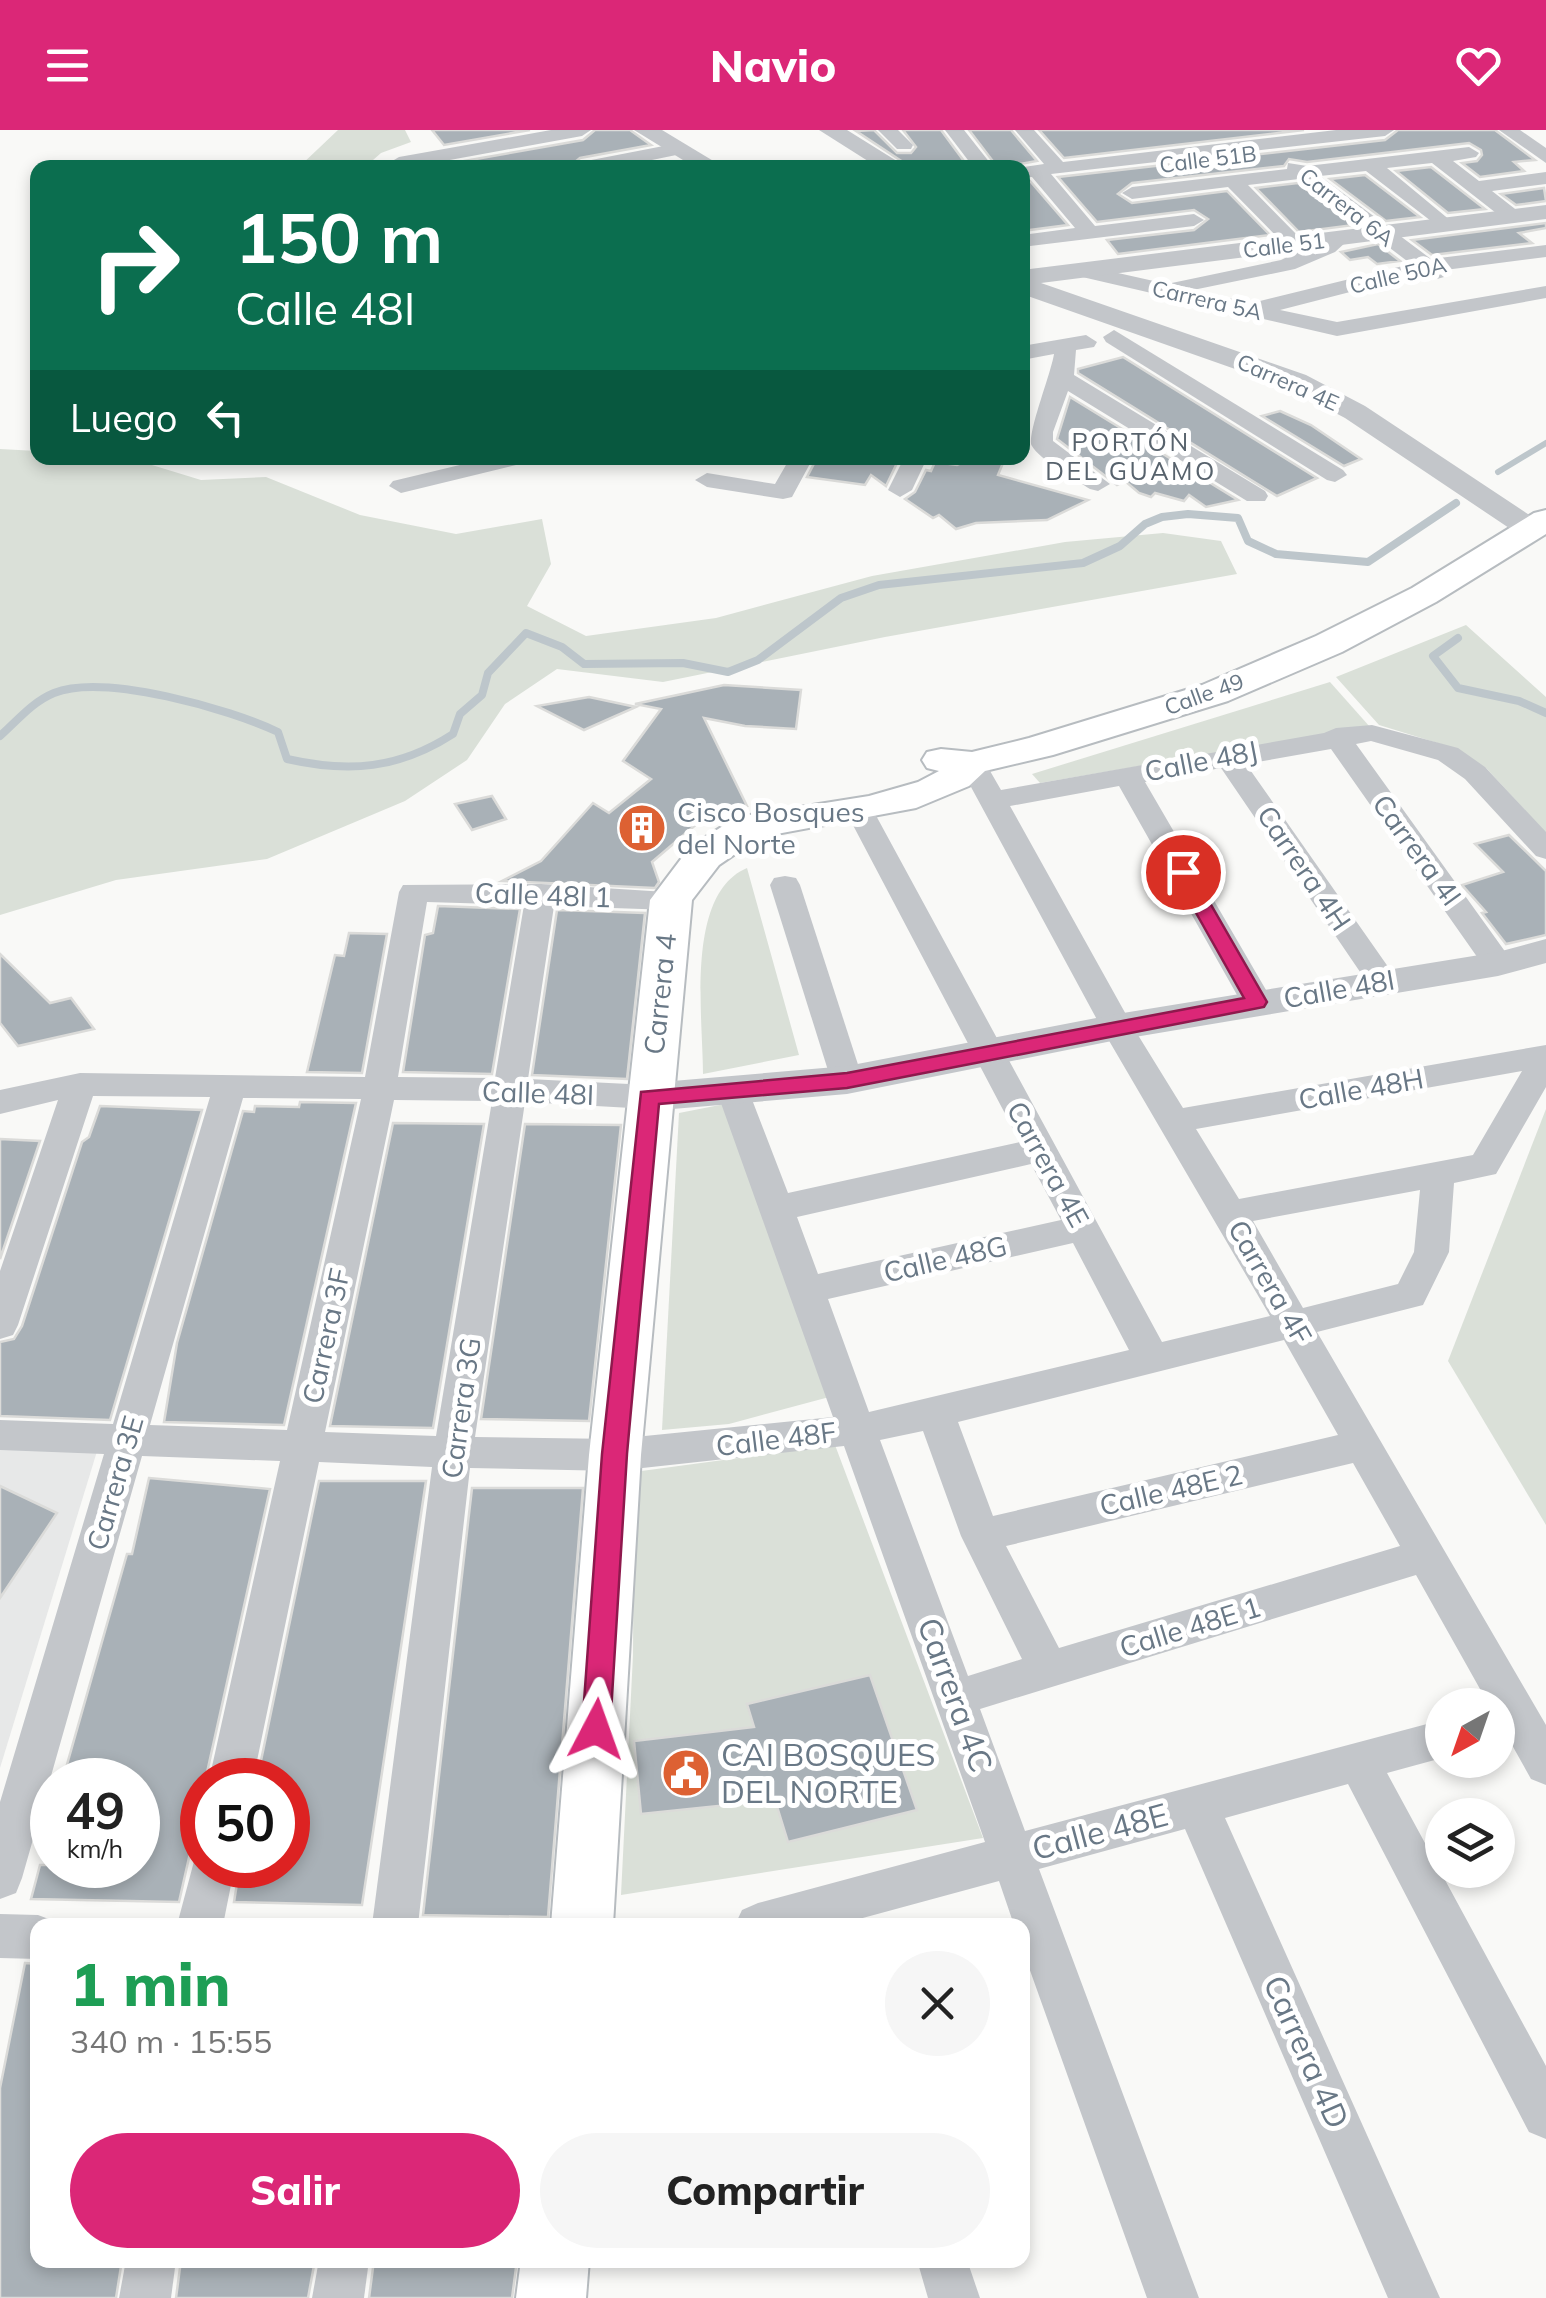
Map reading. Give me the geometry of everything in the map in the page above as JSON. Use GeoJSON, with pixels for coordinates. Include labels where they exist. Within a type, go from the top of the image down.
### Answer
{"type":"FeatureCollection","features":[{"type":"Feature","properties":{"kind":"main road","name":"Calle 49"},"geometry":{"type":"LineString","coordinates":[[972,763],[1040,747],[1215,693],[1329,644],[1424,595],[1537,524]]}},
{"type":"Feature","properties":{"kind":"main road"},"geometry":{"type":"LineString","coordinates":[[770,823],[837,792],[903,770],[949,759],[972,763]]}},
{"type":"Feature","properties":{"kind":"main road"},"geometry":{"type":"LineString","coordinates":[[671,900],[691,866],[732,834],[770,823],[859,810],[924,793],[962,774],[972,763]]}},
{"type":"Feature","properties":{"kind":"main road","name":"Carrera 4"},"geometry":{"type":"LineString","coordinates":[[582,1918],[615,1454],[671,900]]}},
{"type":"Feature","properties":{"kind":"main road"},"geometry":{"type":"LineString","coordinates":[[552,2298],[554,2268]]}},
{"type":"Feature","properties":{"kind":"street"},"geometry":{"type":"LineString","coordinates":[[407,160],[436,149],[582,130]]}},
{"type":"Feature","properties":{"kind":"street"},"geometry":{"type":"LineString","coordinates":[[645,130],[698,160]]}},
{"type":"Feature","properties":{"kind":"street"},"geometry":{"type":"LineString","coordinates":[[830,130],[901,156]]}},
{"type":"Feature","properties":{"kind":"street"},"geometry":{"type":"LineString","coordinates":[[888,130],[901,156]]}},
{"type":"Feature","properties":{"kind":"street"},"geometry":{"type":"LineString","coordinates":[[954,130],[978,160]]}},
{"type":"Feature","properties":{"kind":"street"},"geometry":{"type":"LineString","coordinates":[[1024,130],[1039,170],[1090,232]]}},
{"type":"Feature","properties":{"kind":"street"},"geometry":{"type":"LineString","coordinates":[[1184,130],[1206,151]]}},
{"type":"Feature","properties":{"kind":"street"},"geometry":{"type":"LineString","coordinates":[[1437,130],[1508,183]]}},
{"type":"Feature","properties":{"kind":"street"},"geometry":{"type":"LineString","coordinates":[[1508,130],[1546,157]]}},
{"type":"Feature","properties":{"kind":"street"},"geometry":{"type":"LineString","coordinates":[[1039,170],[1100,162],[1122,151],[1206,151],[1374,131]]}},
{"type":"Feature","properties":{"kind":"street","name":"Carrera 6A"},"geometry":{"type":"LineString","coordinates":[[1267,144],[1379,233],[1480,301]]}},
{"type":"Feature","properties":{"kind":"street"},"geometry":{"type":"LineString","coordinates":[[625,160],[679,150]]}},
{"type":"Feature","properties":{"kind":"street","name":"Calle 51B"},"geometry":{"type":"LineString","coordinates":[[1132,193],[1468,153]]}},
{"type":"Feature","properties":{"kind":"street"},"geometry":{"type":"LineString","coordinates":[[1436,157],[1512,216]]}},
{"type":"Feature","properties":{"kind":"street"},"geometry":{"type":"LineString","coordinates":[[1100,162],[1162,224]]}},
{"type":"Feature","properties":{"kind":"street"},"geometry":{"type":"LineString","coordinates":[[1371,165],[1444,225]]}},
{"type":"Feature","properties":{"kind":"street"},"geometry":{"type":"LineString","coordinates":[[1474,187],[1546,178]]}},
{"type":"Feature","properties":{"kind":"street"},"geometry":{"type":"LineString","coordinates":[[1233,181],[1295,244]]}},
{"type":"Feature","properties":{"kind":"street"},"geometry":{"type":"LineString","coordinates":[[1164,190],[1226,252]]}},
{"type":"Feature","properties":{"kind":"street","name":"Calle 51"},"geometry":{"type":"LineString","coordinates":[[1030,280],[1078,270],[1546,212]]}},
{"type":"Feature","properties":{"kind":"street"},"geometry":{"type":"LineString","coordinates":[[1030,242],[1194,220]]}},
{"type":"Feature","properties":{"kind":"street"},"geometry":{"type":"LineString","coordinates":[[1164,290],[1308,257],[1333,247],[1339,238]]}},
{"type":"Feature","properties":{"kind":"street"},"geometry":{"type":"LineString","coordinates":[[1030,247],[1078,270]]}},
{"type":"Feature","properties":{"kind":"street","name":"Calle 50A"},"geometry":{"type":"LineString","coordinates":[[1252,310],[1375,282],[1426,266],[1546,251]]}},
{"type":"Feature","properties":{"kind":"street","name":"Carrera 5A"},"geometry":{"type":"LineString","coordinates":[[1078,270],[1337,329],[1480,301]]}},
{"type":"Feature","properties":{"kind":"street","name":"Carrera 4E"},"geometry":{"type":"LineString","coordinates":[[1030,285],[1296,381],[1537,524]]}},
{"type":"Feature","properties":{"kind":"street"},"geometry":{"type":"LineString","coordinates":[[1480,301],[1546,292]]}},
{"type":"Feature","properties":{"kind":"street"},"geometry":{"type":"LineString","coordinates":[[1030,352],[1156,331]]}},
{"type":"Feature","properties":{"kind":"street"},"geometry":{"type":"LineString","coordinates":[[1114,337],[1335,475]]}},
{"type":"Feature","properties":{"kind":"street"},"geometry":{"type":"LineString","coordinates":[[1066,346],[1062,378],[1041,432],[1042,444],[1098,484]]}},
{"type":"Feature","properties":{"kind":"street"},"geometry":{"type":"LineString","coordinates":[[1062,378],[1256,496]]}},
{"type":"Feature","properties":{"kind":"street"},"geometry":{"type":"LineString","coordinates":[[401,486],[484,465]]}},
{"type":"Feature","properties":{"kind":"street"},"geometry":{"type":"LineString","coordinates":[[707,480],[783,492],[797,465]]}},
{"type":"Feature","properties":{"kind":"street"},"geometry":{"type":"LineString","coordinates":[[900,490],[912,465]]}},
{"type":"Feature","properties":{"kind":"street","name":"Calle 48J"},"geometry":{"type":"LineString","coordinates":[[994,800],[1336,736],[1372,733],[1448,754],[1476,773],[1546,850]]}},
{"type":"Feature","properties":{"kind":"street","name":"Carrera 4I"},"geometry":{"type":"LineString","coordinates":[[1336,736],[1498,964]]}},
{"type":"Feature","properties":{"kind":"street","name":"Carrera 4H"},"geometry":{"type":"LineString","coordinates":[[1227,756],[1382,981]]}},
{"type":"Feature","properties":{"kind":"street"},"geometry":{"type":"LineString","coordinates":[[972,763],[994,800]]}},
{"type":"Feature","properties":{"kind":"street"},"geometry":{"type":"LineString","coordinates":[[1127,775],[1256,1002]]}},
{"type":"Feature","properties":{"kind":"street","name":"Carrera 4F"},"geometry":{"type":"LineString","coordinates":[[994,800],[1118,1027],[1362,1444],[1492,1688]]}},
{"type":"Feature","properties":{"kind":"street","name":"Carrera 4E"},"geometry":{"type":"LineString","coordinates":[[859,810],[1153,1360]]}},
{"type":"Feature","properties":{"kind":"street"},"geometry":{"type":"LineString","coordinates":[[785,885],[847,1080]]}},
{"type":"Feature","properties":{"kind":"street","name":"Calle 48I 1"},"geometry":{"type":"LineString","coordinates":[[414,892],[671,900]]}},
{"type":"Feature","properties":{"kind":"street","name":"Carrera 3F"},"geometry":{"type":"LineString","coordinates":[[236,1758],[379,1091],[414,892]]}},
{"type":"Feature","properties":{"kind":"street","name":"Carrera 3G"},"geometry":{"type":"LineString","coordinates":[[397,1918],[454,1452],[542,894]]}},
{"type":"Feature","properties":{"kind":"street","name":"Calle 48I"},"geometry":{"type":"LineString","coordinates":[[0,1102],[80,1084],[509,1090],[649,1097],[734,1092],[847,1080],[1256,1002],[1498,964],[1546,951]]}},
{"type":"Feature","properties":{"kind":"street"},"geometry":{"type":"LineString","coordinates":[[1230,1213],[1484,1165],[1546,1058]]}},
{"type":"Feature","properties":{"kind":"street","name":"Calle 48H"},"geometry":{"type":"LineString","coordinates":[[1177,1122],[1546,1058]]}},
{"type":"Feature","properties":{"kind":"street"},"geometry":{"type":"LineString","coordinates":[[0,1325],[80,1084]]}},
{"type":"Feature","properties":{"kind":"street","name":"Carrera 3E"},"geometry":{"type":"LineString","coordinates":[[0,1878],[229,1088]]}},
{"type":"Feature","properties":{"kind":"street","name":"Carrera 4C"},"geometry":{"type":"LineString","coordinates":[[734,1092],[1015,1855],[1173,2298]]}},
{"type":"Feature","properties":{"kind":"street"},"geometry":{"type":"LineString","coordinates":[[778,1208],[1039,1150]]}},
{"type":"Feature","properties":{"kind":"street","name":"Calle 48F"},"geometry":{"type":"LineString","coordinates":[[0,1435],[126,1443],[615,1454],[860,1430],[1410,1295],[1428,1271],[1436,1244],[1437,1176]]}},
{"type":"Feature","properties":{"kind":"street","name":"Calle 48G"},"geometry":{"type":"LineString","coordinates":[[808,1290],[1083,1228]]}},
{"type":"Feature","properties":{"kind":"street"},"geometry":{"type":"LineString","coordinates":[[936,1413],[981,1536],[1050,1671]]}},
{"type":"Feature","properties":{"kind":"street","name":"Calle 48E 2"},"geometry":{"type":"LineString","coordinates":[[981,1536],[1362,1444]]}},
{"type":"Feature","properties":{"kind":"street","name":"Calle 48E 1"},"geometry":{"type":"LineString","coordinates":[[956,1698],[1424,1555]]}},
{"type":"Feature","properties":{"kind":"street","name":"Carrera 4F"},"geometry":{"type":"LineString","coordinates":[[1515,1728],[1546,1765]]}},
{"type":"Feature","properties":{"kind":"street","name":"Calle 48E"},"geometry":{"type":"LineString","coordinates":[[806,1918],[834,1914],[1015,1855],[1425,1744]]}},
{"type":"Feature","properties":{"kind":"street"},"geometry":{"type":"LineString","coordinates":[[1359,1763],[1546,2115]]}},
{"type":"Feature","properties":{"kind":"street","name":"Carrera 4D"},"geometry":{"type":"LineString","coordinates":[[1197,1805],[1414,2298]]}},
{"type":"Feature","properties":{"kind":"street"},"geometry":{"type":"LineString","coordinates":[[202,1918],[208,1888]]}},
{"type":"Feature","properties":{"kind":"street"},"geometry":{"type":"LineString","coordinates":[[0,1936],[30,1937]]}},
{"type":"Feature","properties":{"kind":"street"},"geometry":{"type":"LineString","coordinates":[[146,2298],[150,2268]]}},
{"type":"Feature","properties":{"kind":"street"},"geometry":{"type":"LineString","coordinates":[[338,2298],[343,2268]]}},
{"type":"Feature","properties":{"kind":"street"},"geometry":{"type":"LineString","coordinates":[[945,2268],[954,2298]]}},
{"type":"Feature","properties":{"kind":"shaded area"},"geometry":{"type":"Polygon","coordinates":[[[338,130],[405,130],[411,142],[373,160],[306,160],[338,130]]]}},
{"type":"Feature","properties":{"kind":"shaded area"},"geometry":{"type":"Polygon","coordinates":[[[0,449],[30,451],[30,465],[152,465],[201,480],[266,477],[360,515],[456,534],[542,519],[551,564],[527,606],[586,636],[716,618],[872,576],[1065,542],[1163,533],[1221,541],[1237,574],[885,637],[663,682],[557,669],[505,704],[467,760],[405,801],[267,859],[116,880],[0,915],[0,449]]]}},
{"type":"Feature","properties":{"kind":"shaded area"},"geometry":{"type":"Polygon","coordinates":[[[1466,625],[1546,697],[1546,833],[1487,769],[1457,749],[1379,725],[1336,677],[1466,625]]]}},
{"type":"Feature","properties":{"kind":"shaded area"},"geometry":{"type":"Polygon","coordinates":[[[1330,682],[1370,727],[1040,783],[1032,774],[1330,682]]]}},
{"type":"Feature","properties":{"kind":"shaded area"},"geometry":{"type":"Polygon","coordinates":[[[747,868],[799,1055],[703,1074],[701,991],[706,930],[714,903],[727,882],[747,868]]]}},
{"type":"Feature","properties":{"kind":"shaded area"},"geometry":{"type":"Polygon","coordinates":[[[730,1103],[833,1396],[729,1424],[662,1430],[679,1113],[730,1103]]]}},
{"type":"Feature","properties":{"kind":"shaded area"},"geometry":{"type":"Polygon","coordinates":[[[1546,1109],[1546,1525],[1448,1361],[1546,1109]]]}},
{"type":"Feature","properties":{"kind":"shaded area"},"geometry":{"type":"Polygon","coordinates":[[[0,1443],[98,1448],[0,1768],[0,1443]]]}},
{"type":"Feature","properties":{"kind":"shaded area"},"geometry":{"type":"Polygon","coordinates":[[[835,1445],[983,1838],[621,1895],[633,1655],[634,1472],[835,1445]]]}},
{"type":"Feature","properties":{"kind":"building"},"geometry":{"type":"Polygon","coordinates":[[[432,130],[530,130],[444,145],[432,130]]]}},
{"type":"Feature","properties":{"kind":"building"},"geometry":{"type":"Polygon","coordinates":[[[595,130],[630,130],[651,145],[578,160],[470,160],[583,140],[595,130]]]}},
{"type":"Feature","properties":{"kind":"building"},"geometry":{"type":"Polygon","coordinates":[[[874,130],[897,153],[911,153],[916,147],[903,130],[941,130],[963,160],[900,160],[856,131],[874,130]]]}},
{"type":"Feature","properties":{"kind":"building"},"geometry":{"type":"Polygon","coordinates":[[[969,130],[1011,130],[1037,161],[1030,162],[992,160],[969,130]]]}},
{"type":"Feature","properties":{"kind":"building"},"geometry":{"type":"Polygon","coordinates":[[[1039,130],[1304,130],[1064,158],[1039,130]]]}},
{"type":"Feature","properties":{"kind":"building"},"geometry":{"type":"Polygon","coordinates":[[[1398,130],[1495,130],[1535,160],[1514,162],[1524,171],[1480,177],[1462,163],[1477,161],[1482,155],[1469,143],[1307,162],[1289,159],[1284,166],[1132,183],[1118,194],[1132,203],[1227,191],[1270,235],[1118,254],[1107,240],[1194,230],[1208,219],[1194,210],[1097,222],[1058,177],[1385,140],[1398,130]]]}},
{"type":"Feature","properties":{"kind":"building"},"geometry":{"type":"Polygon","coordinates":[[[1431,167],[1485,209],[1448,213],[1396,171],[1431,167]]]}},
{"type":"Feature","properties":{"kind":"building"},"geometry":{"type":"Polygon","coordinates":[[[1365,175],[1420,217],[1386,221],[1330,179],[1365,175]]]}},
{"type":"Feature","properties":{"kind":"building"},"geometry":{"type":"Polygon","coordinates":[[[1030,181],[1068,225],[1030,230],[1030,181]]]}},
{"type":"Feature","properties":{"kind":"building"},"geometry":{"type":"Polygon","coordinates":[[[1298,183],[1354,225],[1299,232],[1256,188],[1298,183]]]}},
{"type":"Feature","properties":{"kind":"building"},"geometry":{"type":"Polygon","coordinates":[[[1544,188],[1546,201],[1516,205],[1501,194],[1544,188]]]}},
{"type":"Feature","properties":{"kind":"building"},"geometry":{"type":"Polygon","coordinates":[[[1546,223],[1546,228],[1519,233],[1532,243],[1432,255],[1412,240],[1546,223]]]}},
{"type":"Feature","properties":{"kind":"building"},"geometry":{"type":"Polygon","coordinates":[[[1378,244],[1400,261],[1377,264],[1368,257],[1350,260],[1341,252],[1378,244]]]}},
{"type":"Feature","properties":{"kind":"building"},"geometry":{"type":"Polygon","coordinates":[[[1123,357],[1317,478],[1277,496],[1078,373],[1078,369],[1123,357]]]}},
{"type":"Feature","properties":{"kind":"building"},"geometry":{"type":"Polygon","coordinates":[[[1070,397],[1238,500],[1206,507],[1189,495],[1184,501],[1155,493],[1151,497],[1125,481],[1117,485],[1057,439],[1070,397]]]}},
{"type":"Feature","properties":{"kind":"building"},"geometry":{"type":"Polygon","coordinates":[[[1280,411],[1311,425],[1361,459],[1344,466],[1262,416],[1280,411]]]}},
{"type":"Feature","properties":{"kind":"building"},"geometry":{"type":"Polygon","coordinates":[[[813,465],[896,465],[886,486],[871,475],[865,485],[807,477],[813,465]]]}},
{"type":"Feature","properties":{"kind":"building"},"geometry":{"type":"Polygon","coordinates":[[[934,465],[1002,465],[998,475],[1088,500],[1047,520],[976,523],[956,529],[939,515],[933,518],[905,499],[915,492],[926,470],[931,471],[934,465]]]}},
{"type":"Feature","properties":{"kind":"building","name":"Cisco Bosques del Norte"},"geometry":{"type":"Polygon","coordinates":[[[724,685],[801,690],[796,729],[745,726],[704,718],[747,806],[712,811],[652,862],[659,882],[655,888],[502,881],[541,861],[593,803],[609,813],[651,779],[623,761],[661,709],[635,704],[724,685]]]}},
{"type":"Feature","properties":{"kind":"building"},"geometry":{"type":"Polygon","coordinates":[[[589,697],[636,707],[584,730],[537,706],[589,697]]]}},
{"type":"Feature","properties":{"kind":"building"},"geometry":{"type":"Polygon","coordinates":[[[492,796],[506,819],[472,830],[455,804],[492,796]]]}},
{"type":"Feature","properties":{"kind":"building"},"geometry":{"type":"Polygon","coordinates":[[[1509,835],[1546,871],[1546,935],[1506,944],[1482,913],[1486,912],[1462,885],[1503,872],[1475,844],[1509,835]]]}},
{"type":"Feature","properties":{"kind":"building"},"geometry":{"type":"Polygon","coordinates":[[[438,906],[520,909],[492,1074],[403,1072],[425,935],[433,933],[438,906]]]}},
{"type":"Feature","properties":{"kind":"building"},"geometry":{"type":"Polygon","coordinates":[[[557,910],[645,913],[627,1079],[532,1075],[557,910]]]}},
{"type":"Feature","properties":{"kind":"building"},"geometry":{"type":"Polygon","coordinates":[[[349,933],[387,934],[362,1073],[307,1072],[335,955],[344,956],[349,933]]]}},
{"type":"Feature","properties":{"kind":"building"},"geometry":{"type":"Polygon","coordinates":[[[0,954],[50,1003],[71,998],[94,1029],[18,1046],[0,1023],[0,954]]]}},
{"type":"Feature","properties":{"kind":"building"},"geometry":{"type":"Polygon","coordinates":[[[300,1102],[356,1103],[284,1425],[164,1422],[177,1343],[243,1111],[254,1112],[255,1106],[299,1107],[300,1102]]]}},
{"type":"Feature","properties":{"kind":"building"},"geometry":{"type":"Polygon","coordinates":[[[100,1106],[202,1110],[110,1420],[0,1416],[0,1342],[14,1339],[22,1326],[82,1142],[89,1137],[100,1106]]]}},
{"type":"Feature","properties":{"kind":"building"},"geometry":{"type":"Polygon","coordinates":[[[393,1123],[484,1124],[433,1428],[330,1426],[393,1123]]]}},
{"type":"Feature","properties":{"kind":"building"},"geometry":{"type":"Polygon","coordinates":[[[525,1124],[621,1125],[589,1421],[481,1419],[525,1124]]]}},
{"type":"Feature","properties":{"kind":"building"},"geometry":{"type":"Polygon","coordinates":[[[0,1139],[40,1141],[0,1259],[0,1139]]]}},
{"type":"Feature","properties":{"kind":"building"},"geometry":{"type":"Polygon","coordinates":[[[149,1478],[270,1489],[210,1758],[180,1758],[182,1888],[179,1902],[31,1899],[34,1888],[160,1888],[160,1758],[69,1758],[127,1554],[132,1554],[149,1478]]]}},
{"type":"Feature","properties":{"kind":"building"},"geometry":{"type":"Polygon","coordinates":[[[319,1481],[426,1481],[362,1905],[234,1902],[236,1888],[310,1888],[310,1758],[262,1758],[319,1481]]]}},
{"type":"Feature","properties":{"kind":"building"},"geometry":{"type":"Polygon","coordinates":[[[0,1486],[57,1513],[0,1598],[0,1486]]]}},
{"type":"Feature","properties":{"kind":"building"},"geometry":{"type":"Polygon","coordinates":[[[472,1488],[583,1488],[548,1917],[423,1915],[472,1488]]]}},
{"type":"Feature","properties":{"kind":"building"},"geometry":{"type":"Polygon","coordinates":[[[870,1675],[917,1810],[788,1842],[775,1800],[641,1814],[634,1741],[754,1727],[747,1704],[870,1675]]]}},
{"type":"Feature","properties":{"kind":"building"},"geometry":{"type":"Polygon","coordinates":[[[25,1963],[30,1963],[30,2268],[121,2268],[116,2298],[0,2298],[0,2088],[25,1963]]]}},
{"type":"Feature","properties":{"kind":"building"},"geometry":{"type":"Polygon","coordinates":[[[180,2268],[314,2268],[308,2298],[176,2298],[180,2268]]]}},
{"type":"Feature","properties":{"kind":"building"},"geometry":{"type":"Polygon","coordinates":[[[373,2268],[516,2268],[512,2298],[369,2298],[373,2268]]]}},
{"type":"Feature","properties":{"kind":"waterway"},"geometry":{"type":"LineString","coordinates":[[1498,472],[1546,443]]}},
{"type":"Feature","properties":{"kind":"waterway"},"geometry":{"type":"LineString","coordinates":[[0,736],[54,693],[103,687],[167,696],[257,723],[278,732],[287,759],[332,766],[373,765],[413,755],[453,734],[460,714],[482,695],[488,673],[526,633],[562,647],[584,664],[683,663],[728,672],[758,660],[841,598],[879,585],[1083,563],[1120,546],[1145,524],[1162,517],[1188,514],[1238,518],[1248,541],[1276,554],[1368,562],[1456,503]]}},
{"type":"Feature","properties":{"kind":"waterway"},"geometry":{"type":"LineString","coordinates":[[1458,638],[1433,656],[1458,688],[1519,701],[1546,713]]}},
{"type":"Feature","properties":{"kind":"place","name":"Cisco Bosques del Norte"},"geometry":{"type":"Point","coordinates":[642,828]}},
{"type":"Feature","properties":{"kind":"place","name":"CAI BOSQUES DEL NORTE"},"geometry":{"type":"Point","coordinates":[686,1773]}},
{"type":"Feature","properties":{"kind":"district","name":"PORTÓN DEL GUAMO"},"geometry":{"type":"Point","coordinates":[1131,456]}},
{"type":"Feature","properties":{"kind":"route"},"geometry":{"type":"LineString","coordinates":[[596,1729],[615,1454],[649,1097],[847,1080],[1256,1002],[1183,872]]}}]}
